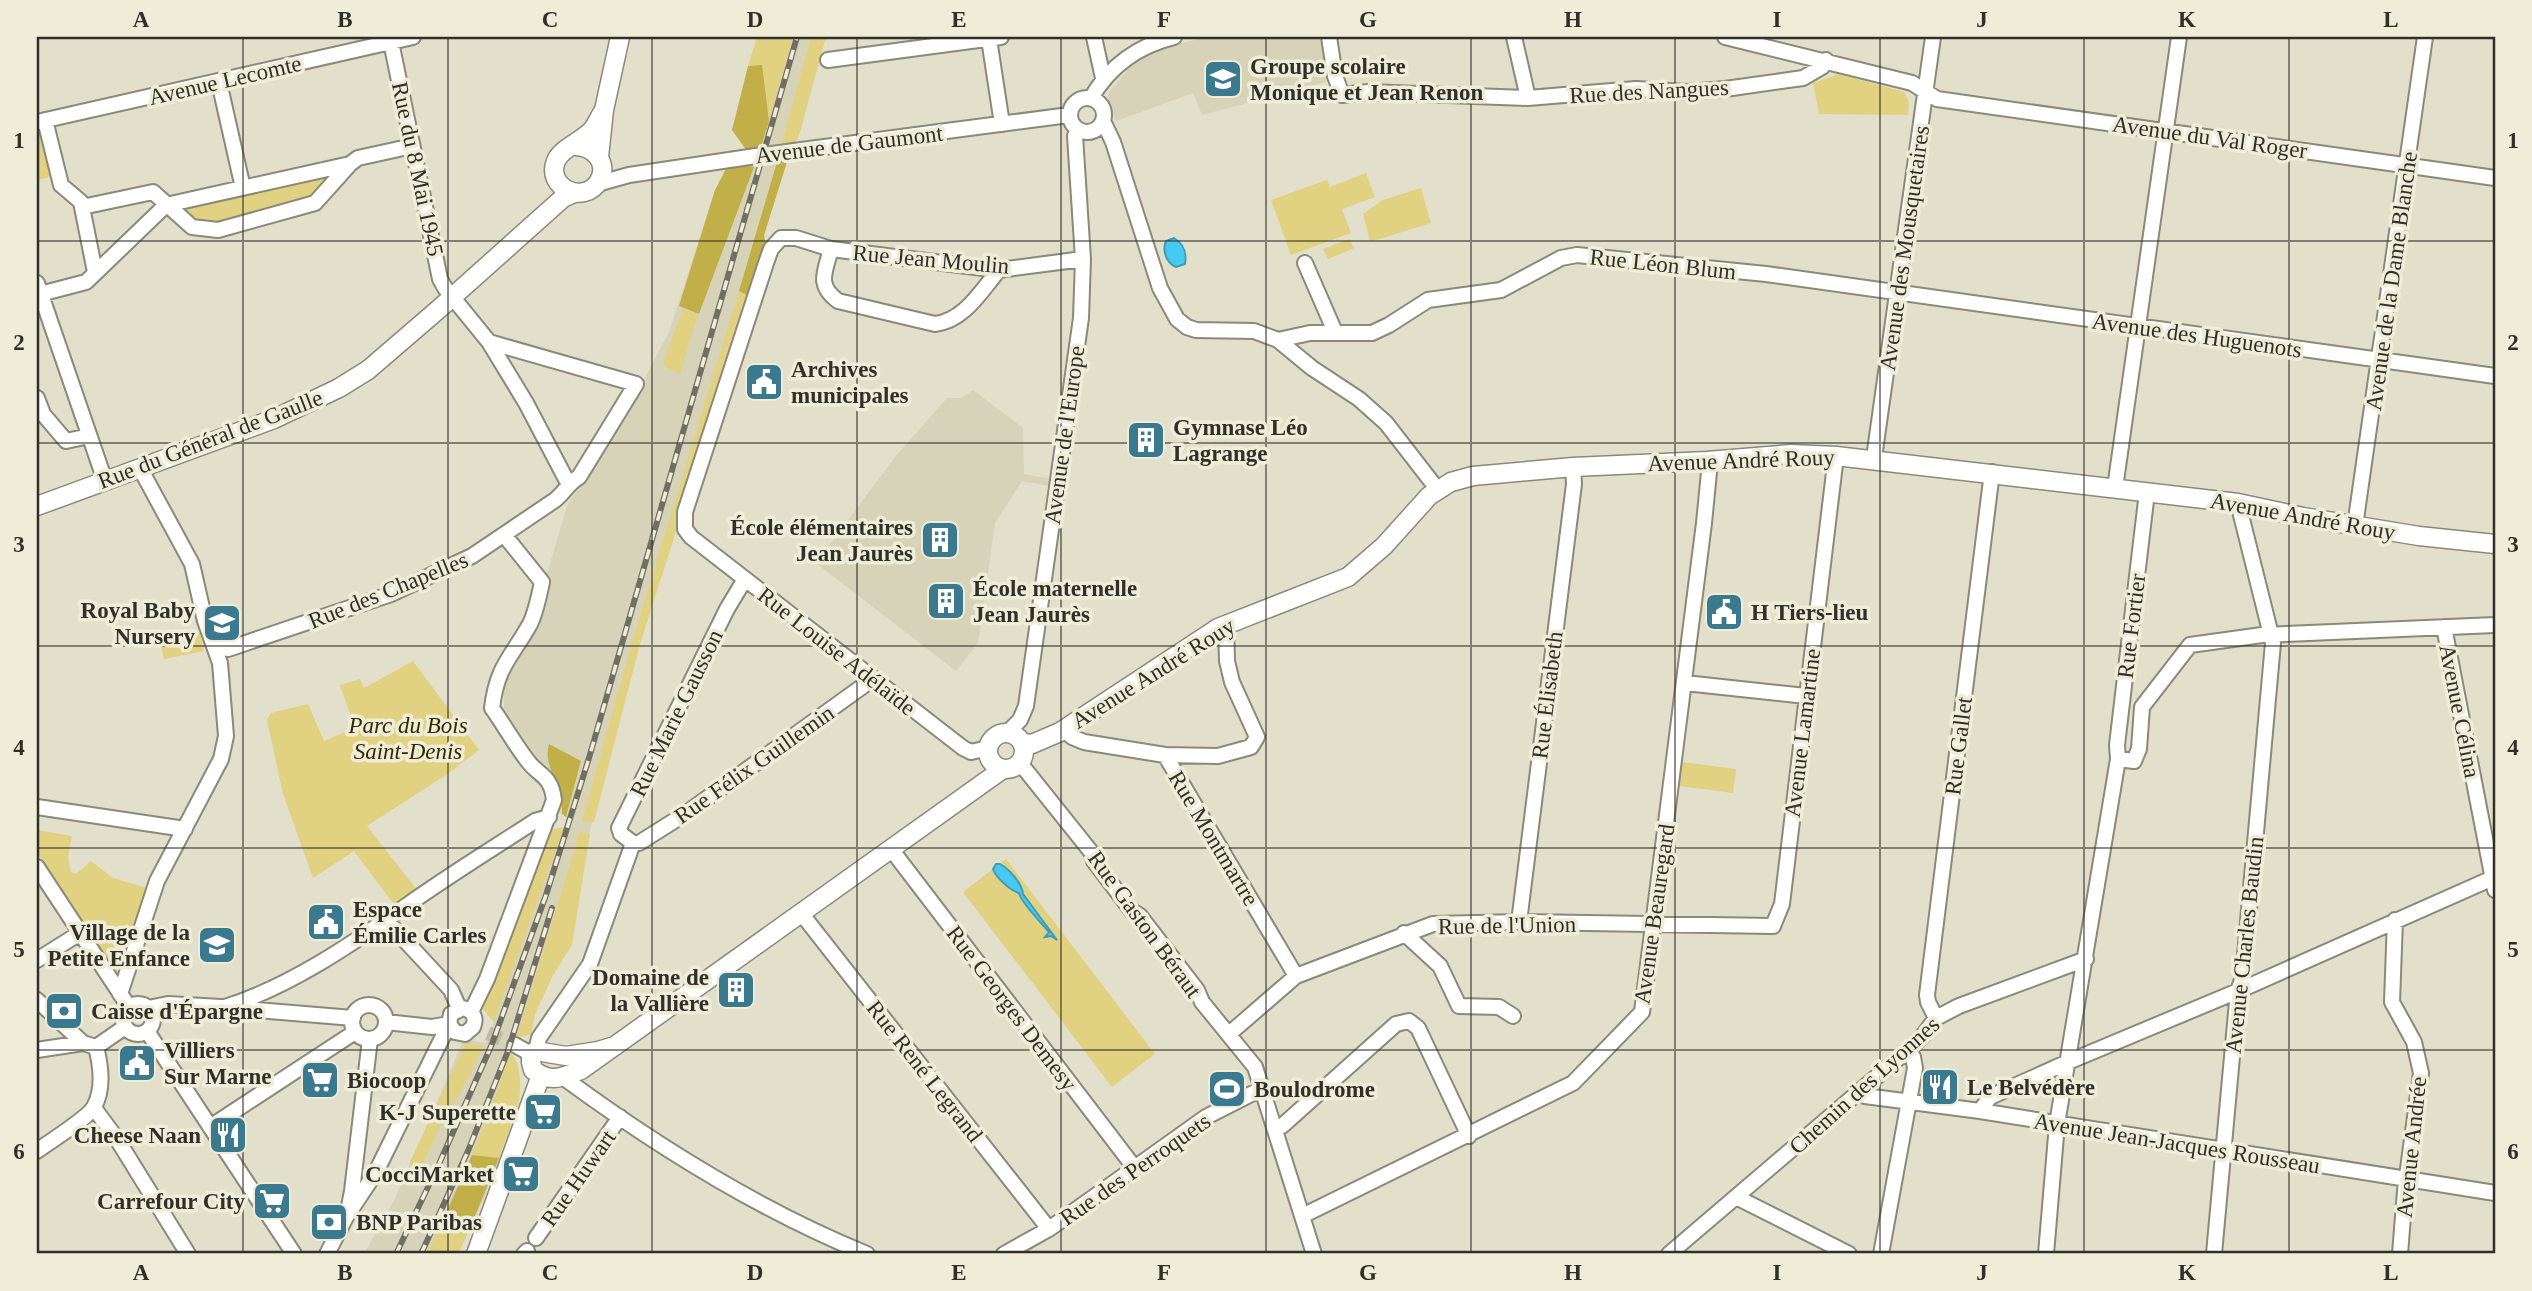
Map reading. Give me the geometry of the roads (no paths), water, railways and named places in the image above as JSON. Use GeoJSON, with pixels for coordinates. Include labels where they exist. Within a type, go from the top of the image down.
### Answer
{"type":"FeatureCollection","features":[{"type":"Feature","properties":{"kind":"main road"},"geometry":{"type":"LineString","coordinates":[[604,110],[592,129],[566,149],[556,161],[555,176],[562,187],[573,193],[587,192],[597,184],[602,170],[600,160],[604,110],[620,37]]}},
{"type":"Feature","properties":{"kind":"main road"},"geometry":{"type":"LineString","coordinates":[[573,146],[588,148],[600,160]]}},
{"type":"Feature","properties":{"kind":"main road","name":"Rue du Général de Gaulle"},"geometry":{"type":"LineString","coordinates":[[536,224],[549,201],[555,176]]}},
{"type":"Feature","properties":{"kind":"main road","name":"Rue du Général de Gaulle"},"geometry":{"type":"LineString","coordinates":[[37,506],[274,419],[322,397],[368,370],[563,198],[573,193]]}},
{"type":"Feature","properties":{"kind":"main road","name":"Avenue André Rouy"},"geometry":{"type":"LineString","coordinates":[[566,1077],[582,1070],[975,790],[1007,753],[1047,748],[1062,731],[1226,624],[1348,577],[1384,547],[1422,503],[1451,482],[1473,476],[1573,467],[1791,454],[1874,458],[2238,503],[2355,526],[2495,544]]}},
{"type":"Feature","properties":{"kind":"main road","name":"Avenue André Rouy"},"geometry":{"type":"LineString","coordinates":[[534,1053],[566,1056],[615,1046]]}},
{"type":"Feature","properties":{"kind":"main road"},"geometry":{"type":"LineString","coordinates":[[534,1053],[531,1062],[533,1070],[552,1080],[566,1077],[572,1065],[566,1056]]}},
{"type":"Feature","properties":{"kind":"main road"},"geometry":{"type":"LineString","coordinates":[[476,1254],[541,1075]]}},
{"type":"Feature","properties":{"kind":"street","name":"Avenue Lecomte"},"geometry":{"type":"LineString","coordinates":[[41,121],[219,82],[391,39],[413,37]]}},
{"type":"Feature","properties":{"kind":"street"},"geometry":{"type":"LineString","coordinates":[[1094,37],[1103,78]]}},
{"type":"Feature","properties":{"kind":"street"},"geometry":{"type":"LineString","coordinates":[[1091,98],[1102,107],[1100,126],[1089,132],[1078,130],[1069,115],[1076,101],[1091,98],[1103,78],[1135,52],[1174,37]]}},
{"type":"Feature","properties":{"kind":"street","name":"Rue des Nangues"},"geometry":{"type":"LineString","coordinates":[[1329,37],[1335,76],[1342,95],[1368,92],[1528,98],[1636,89],[1687,92],[1803,78],[1822,67],[1826,60]]}},
{"type":"Feature","properties":{"kind":"street"},"geometry":{"type":"LineString","coordinates":[[1514,37],[1528,98]]}},
{"type":"Feature","properties":{"kind":"street","name":"Avenue du Val Roger"},"geometry":{"type":"LineString","coordinates":[[1725,37],[1912,83],[1927,90],[1937,99],[2495,178]]}},
{"type":"Feature","properties":{"kind":"street","name":"Avenue des Mousquetaires"},"geometry":{"type":"LineString","coordinates":[[1874,458],[1933,37]]}},
{"type":"Feature","properties":{"kind":"street"},"geometry":{"type":"LineString","coordinates":[[2115,488],[2179,37]]}},
{"type":"Feature","properties":{"kind":"street","name":"Avenue de la Dame Blanche"},"geometry":{"type":"LineString","coordinates":[[2355,526],[2425,37]]}},
{"type":"Feature","properties":{"kind":"street"},"geometry":{"type":"LineString","coordinates":[[828,60],[893,44],[995,38],[1002,124]]}},
{"type":"Feature","properties":{"kind":"street","name":"Rue du 8 Mai 1945"},"geometry":{"type":"LineString","coordinates":[[391,39],[440,279],[452,297]]}},
{"type":"Feature","properties":{"kind":"street"},"geometry":{"type":"LineString","coordinates":[[219,82],[243,188]]}},
{"type":"Feature","properties":{"kind":"street","name":"Avenue de Gaumont"},"geometry":{"type":"LineString","coordinates":[[597,184],[629,175],[736,159],[1069,115]]}},
{"type":"Feature","properties":{"kind":"street"},"geometry":{"type":"LineString","coordinates":[[41,121],[61,185],[82,207],[95,272]]}},
{"type":"Feature","properties":{"kind":"street"},"geometry":{"type":"LineString","coordinates":[[1102,121],[1113,142],[1160,288],[1177,319],[1196,330],[1254,331],[1278,340],[1312,368],[1359,399],[1386,424],[1438,490]]}},
{"type":"Feature","properties":{"kind":"street","name":"Avenue de l'Europe"},"geometry":{"type":"LineString","coordinates":[[1007,753],[1026,706],[1081,318],[1083,259],[1075,136],[1078,130]]}},
{"type":"Feature","properties":{"kind":"street"},"geometry":{"type":"LineString","coordinates":[[82,207],[153,191],[192,227],[218,230],[316,203],[358,158],[408,147]]}},
{"type":"Feature","properties":{"kind":"street"},"geometry":{"type":"LineString","coordinates":[[600,160],[629,175]]}},
{"type":"Feature","properties":{"kind":"street"},"geometry":{"type":"LineString","coordinates":[[105,481],[38,288],[86,282],[166,205],[350,164]]}},
{"type":"Feature","properties":{"kind":"street","name":"Rue Jean Moulin"},"geometry":{"type":"LineString","coordinates":[[691,537],[685,529],[685,512],[768,256],[781,238],[796,238],[831,249],[999,270],[1083,259]]}},
{"type":"Feature","properties":{"kind":"street"},"geometry":{"type":"LineString","coordinates":[[831,249],[823,279],[826,292],[838,301],[935,324],[948,323],[960,315],[999,270]]}},
{"type":"Feature","properties":{"kind":"street","name":"Rue Léon Blum"},"geometry":{"type":"LineString","coordinates":[[1278,340],[1310,333],[1377,331],[1428,300],[1501,290],[1568,256],[1758,273],[1898,293]]}},
{"type":"Feature","properties":{"kind":"street"},"geometry":{"type":"LineString","coordinates":[[1305,263],[1335,332]]}},
{"type":"Feature","properties":{"kind":"street","name":"Avenue des Huguenots"},"geometry":{"type":"LineString","coordinates":[[1898,293],[2495,376]]}},
{"type":"Feature","properties":{"kind":"street"},"geometry":{"type":"LineString","coordinates":[[452,297],[489,342],[526,403],[568,483]]}},
{"type":"Feature","properties":{"kind":"street","name":"Rue des Chapelles"},"geometry":{"type":"LineString","coordinates":[[221,646],[391,594],[472,556],[562,495],[568,483],[579,477],[636,384],[489,342]]}},
{"type":"Feature","properties":{"kind":"street"},"geometry":{"type":"LineString","coordinates":[[37,398],[43,414],[66,441],[89,436]]}},
{"type":"Feature","properties":{"kind":"street","name":"Avenue Lamartine"},"geometry":{"type":"LineString","coordinates":[[1773,926],[1782,904],[1836,456]]}},
{"type":"Feature","properties":{"kind":"street","name":"Avenue Beauregard"},"geometry":{"type":"LineString","coordinates":[[1303,1216],[1573,1083],[1642,1012],[1704,523],[1709,472],[1707,461]]}},
{"type":"Feature","properties":{"kind":"street","name":"Rue Élisabeth"},"geometry":{"type":"LineString","coordinates":[[1519,922],[1574,484],[1573,467]]}},
{"type":"Feature","properties":{"kind":"street"},"geometry":{"type":"LineString","coordinates":[[120,994],[127,980],[157,881],[221,759],[226,736],[221,646],[205,621],[192,564],[140,468]]}},
{"type":"Feature","properties":{"kind":"street","name":"Rue Gallet"},"geometry":{"type":"LineString","coordinates":[[1936,1018],[1927,995],[1992,472]]}},
{"type":"Feature","properties":{"kind":"street","name":"Rue Fortier"},"geometry":{"type":"LineString","coordinates":[[2046,1254],[2057,1124],[2118,759],[2117,744],[2147,492]]}},
{"type":"Feature","properties":{"kind":"street","name":"Avenue Charles Baudin"},"geometry":{"type":"LineString","coordinates":[[2214,1254],[2238,991],[2243,977],[2273,643],[2269,636],[2238,503]]}},
{"type":"Feature","properties":{"kind":"street"},"geometry":{"type":"LineString","coordinates":[[449,1024],[453,1031],[462,1034],[470,1032],[468,1015],[487,979],[554,800],[543,771],[535,769],[528,762],[492,708],[496,684],[506,659],[529,626],[542,582],[505,536]]}},
{"type":"Feature","properties":{"kind":"street","name":"Rue Louise Adélaïde"},"geometry":{"type":"LineString","coordinates":[[691,537],[963,748],[971,752],[1007,753]]}},
{"type":"Feature","properties":{"kind":"street","name":"Rue Marie Gausson"},"geometry":{"type":"LineString","coordinates":[[633,843],[620,832],[620,828],[727,609],[745,579]]}},
{"type":"Feature","properties":{"kind":"street"},"geometry":{"type":"LineString","coordinates":[[1165,755],[1218,756],[1251,747],[1257,737],[1231,682],[1227,661],[1226,624]]}},
{"type":"Feature","properties":{"kind":"street"},"geometry":{"type":"LineString","coordinates":[[2118,759],[2134,761],[2139,750],[2142,707],[2190,645],[2269,636],[2495,625]]}},
{"type":"Feature","properties":{"kind":"street","name":"Avenue Célina"},"geometry":{"type":"LineString","coordinates":[[2444,627],[2494,882]]}},
{"type":"Feature","properties":{"kind":"street","name":"Rue Félix Guillemin"},"geometry":{"type":"LineString","coordinates":[[633,843],[639,843],[688,812],[863,686],[871,676]]}},
{"type":"Feature","properties":{"kind":"street"},"geometry":{"type":"LineString","coordinates":[[1685,683],[1806,696]]}},
{"type":"Feature","properties":{"kind":"street","name":"Rue Montmartre"},"geometry":{"type":"LineString","coordinates":[[1062,731],[1084,742],[1165,755],[1296,976]]}},
{"type":"Feature","properties":{"kind":"street","name":"Rue Gaston Béraut"},"geometry":{"type":"LineString","coordinates":[[1007,753],[1093,853],[1094,861],[1132,911],[1140,916],[1198,990],[1202,1002],[1255,1067],[1261,1089]]}},
{"type":"Feature","properties":{"kind":"street"},"geometry":{"type":"LineString","coordinates":[[37,807],[185,829]]}},
{"type":"Feature","properties":{"kind":"street"},"geometry":{"type":"LineString","coordinates":[[225,1007],[311,968],[387,921],[535,821],[549,817]]}},
{"type":"Feature","properties":{"kind":"street"},"geometry":{"type":"LineString","coordinates":[[515,1045],[534,1053],[539,1038],[590,964],[633,843]]}},
{"type":"Feature","properties":{"kind":"street","name":"Rue Georges Demesy"},"geometry":{"type":"LineString","coordinates":[[891,849],[1134,1167]]}},
{"type":"Feature","properties":{"kind":"street"},"geometry":{"type":"LineString","coordinates":[[37,867],[120,994],[144,1008]]}},
{"type":"Feature","properties":{"kind":"street"},"geometry":{"type":"LineString","coordinates":[[1980,1111],[1990,1097],[2067,1062],[2238,991],[2395,920],[2494,882]]}},
{"type":"Feature","properties":{"kind":"street","name":"Rue René Legrand"},"geometry":{"type":"LineString","coordinates":[[800,913],[1049,1229]]}},
{"type":"Feature","properties":{"kind":"street","name":"Avenue Andrée"},"geometry":{"type":"LineString","coordinates":[[2395,920],[2392,1002],[2414,1042],[2421,1073],[2400,1254]]}},
{"type":"Feature","properties":{"kind":"street"},"geometry":{"type":"LineString","coordinates":[[387,921],[451,990],[468,1015],[488,1033]]}},
{"type":"Feature","properties":{"kind":"street","name":"Rue de l'Union"},"geometry":{"type":"LineString","coordinates":[[1229,1034],[1296,976],[1433,924],[1519,922],[1773,926]]}},
{"type":"Feature","properties":{"kind":"street"},"geometry":{"type":"LineString","coordinates":[[37,960],[80,933]]}},
{"type":"Feature","properties":{"kind":"street"},"geometry":{"type":"LineString","coordinates":[[1404,933],[1440,966],[1460,1006],[1499,1007],[1513,1016]]}},
{"type":"Feature","properties":{"kind":"street","name":"Chemin des Lyonnes"},"geometry":{"type":"LineString","coordinates":[[1669,1254],[1908,1050],[1936,1018],[1971,1000],[2086,959]]}},
{"type":"Feature","properties":{"kind":"street"},"geometry":{"type":"LineString","coordinates":[[127,980],[126,994],[144,1008],[152,1024],[147,1031],[133,1034],[125,1027],[123,1019],[144,1008],[168,1004],[225,1007],[354,1025]]}},
{"type":"Feature","properties":{"kind":"street"},"geometry":{"type":"LineString","coordinates":[[37,1000],[90,1045],[101,1066],[101,1078],[93,1108],[37,1151]]}},
{"type":"Feature","properties":{"kind":"street"},"geometry":{"type":"LineString","coordinates":[[374,1006],[383,1012],[386,1022],[383,1032],[370,1039],[359,1036],[354,1025],[358,1009],[374,1006]]}},
{"type":"Feature","properties":{"kind":"street"},"geometry":{"type":"LineString","coordinates":[[327,1254],[346,1217],[376,1172],[449,1024],[451,1014],[468,1015]]}},
{"type":"Feature","properties":{"kind":"street"},"geometry":{"type":"LineString","coordinates":[[1274,1128],[1282,1126],[1396,1024],[1409,1021],[1418,1028],[1469,1136]]}},
{"type":"Feature","properties":{"kind":"street"},"geometry":{"type":"LineString","coordinates":[[386,1022],[432,1027],[449,1024]]}},
{"type":"Feature","properties":{"kind":"street"},"geometry":{"type":"LineString","coordinates":[[213,1131],[354,1025]]}},
{"type":"Feature","properties":{"kind":"street"},"geometry":{"type":"LineString","coordinates":[[37,1051],[90,1045],[125,1027]]}},
{"type":"Feature","properties":{"kind":"street"},"geometry":{"type":"LineString","coordinates":[[147,1031],[294,1254]]}},
{"type":"Feature","properties":{"kind":"street"},"geometry":{"type":"LineString","coordinates":[[346,1217],[352,1191],[370,1039]]}},
{"type":"Feature","properties":{"kind":"street"},"geometry":{"type":"LineString","coordinates":[[1881,1254],[1915,1064],[1908,1050]]}},
{"type":"Feature","properties":{"kind":"street"},"geometry":{"type":"LineString","coordinates":[[566,1077],[620,1118],[729,1187],[825,1237],[867,1254]]}},
{"type":"Feature","properties":{"kind":"street"},"geometry":{"type":"LineString","coordinates":[[1261,1089],[1314,1254]]}},
{"type":"Feature","properties":{"kind":"street","name":"Rue des Perroquets"},"geometry":{"type":"LineString","coordinates":[[1004,1254],[1049,1229],[1206,1117],[1261,1089]]}},
{"type":"Feature","properties":{"kind":"street","name":"Avenue Jean-Jacques Rousseau"},"geometry":{"type":"LineString","coordinates":[[1862,1090],[1865,1096],[1980,1111],[2495,1193]]}},
{"type":"Feature","properties":{"kind":"street"},"geometry":{"type":"LineString","coordinates":[[93,1108],[117,1139],[188,1254]]}},
{"type":"Feature","properties":{"kind":"street","name":"Rue Huwart"},"geometry":{"type":"LineString","coordinates":[[529,1248],[620,1118]]}},
{"type":"Feature","properties":{"kind":"street"},"geometry":{"type":"LineString","coordinates":[[1736,1197],[1849,1254]]}},
{"type":"Feature","properties":{"kind":"water"},"geometry":{"type":"Polygon","coordinates":[[[1174,238],[1184,249],[1186,256],[1185,264],[1176,267],[1167,259],[1164,248],[1166,241],[1174,238]]]}},
{"type":"Feature","properties":{"kind":"water"},"geometry":{"type":"Polygon","coordinates":[[[996,864],[1004,866],[1015,877],[1023,894],[1057,940],[1051,936],[1045,937],[1049,932],[1027,907],[1019,893],[997,876],[993,869],[996,864]]]}},
{"type":"Feature","properties":{"kind":"tunnel"},"geometry":{"type":"LineString","coordinates":[[488,1033],[515,1045]]}},
{"type":"Feature","properties":{"kind":"railway"},"geometry":{"type":"LineString","coordinates":[[396,1254],[492,1044],[546,895],[589,758],[797,37]]}},
{"type":"Feature","properties":{"kind":"railway"},"geometry":{"type":"LineString","coordinates":[[421,1254],[468,1151],[508,1051],[552,908]]}},
{"type":"Feature","properties":{"kind":"place","name":"Groupe scolaire Monique et Jean Renon"},"geometry":{"type":"Point","coordinates":[1223,79]}},
{"type":"Feature","properties":{"kind":"place","name":"Archives municipales"},"geometry":{"type":"Point","coordinates":[764,382]}},
{"type":"Feature","properties":{"kind":"place","name":"Gymnase Léo Lagrange"},"geometry":{"type":"Point","coordinates":[1146,440]}},
{"type":"Feature","properties":{"kind":"place","name":"École élémentaires Jean Jaurès"},"geometry":{"type":"Point","coordinates":[940,540]}},
{"type":"Feature","properties":{"kind":"place","name":"École maternelle Jean Jaurès"},"geometry":{"type":"Point","coordinates":[946,601]}},
{"type":"Feature","properties":{"kind":"place","name":"H Tiers-lieu"},"geometry":{"type":"Point","coordinates":[1724,612]}},
{"type":"Feature","properties":{"kind":"place","name":"Royal Baby Nursery"},"geometry":{"type":"Point","coordinates":[222,623]}},
{"type":"Feature","properties":{"kind":"place","name":"Espace Émilie Carles"},"geometry":{"type":"Point","coordinates":[326,922]}},
{"type":"Feature","properties":{"kind":"place","name":"Village de la Petite Enfance"},"geometry":{"type":"Point","coordinates":[217,945]}},
{"type":"Feature","properties":{"kind":"place","name":"Domaine de la Vallière"},"geometry":{"type":"Point","coordinates":[736,990]}},
{"type":"Feature","properties":{"kind":"place","name":"Caisse d'Épargne"},"geometry":{"type":"Point","coordinates":[64,1011]}},
{"type":"Feature","properties":{"kind":"place","name":"Villiers Sur Marne"},"geometry":{"type":"Point","coordinates":[137,1063]}},
{"type":"Feature","properties":{"kind":"place","name":"Biocoop"},"geometry":{"type":"Point","coordinates":[320,1080]}},
{"type":"Feature","properties":{"kind":"place","name":"Le Belvédère"},"geometry":{"type":"Point","coordinates":[1940,1087]}},
{"type":"Feature","properties":{"kind":"place","name":"Boulodrome"},"geometry":{"type":"Point","coordinates":[1227,1089]}},
{"type":"Feature","properties":{"kind":"place","name":"K-J Superette"},"geometry":{"type":"Point","coordinates":[543,1112]}},
{"type":"Feature","properties":{"kind":"place","name":"Cheese Naan"},"geometry":{"type":"Point","coordinates":[228,1135]}},
{"type":"Feature","properties":{"kind":"place","name":"CocciMarket"},"geometry":{"type":"Point","coordinates":[521,1174]}},
{"type":"Feature","properties":{"kind":"place","name":"Carrefour City"},"geometry":{"type":"Point","coordinates":[272,1201]}},
{"type":"Feature","properties":{"kind":"place","name":"BNP Paribas"},"geometry":{"type":"Point","coordinates":[329,1222]}},
{"type":"Feature","properties":{"kind":"park label","name":"Parc du Bois Saint-Denis"},"geometry":{"type":"Point","coordinates":[408,738]}}]}
